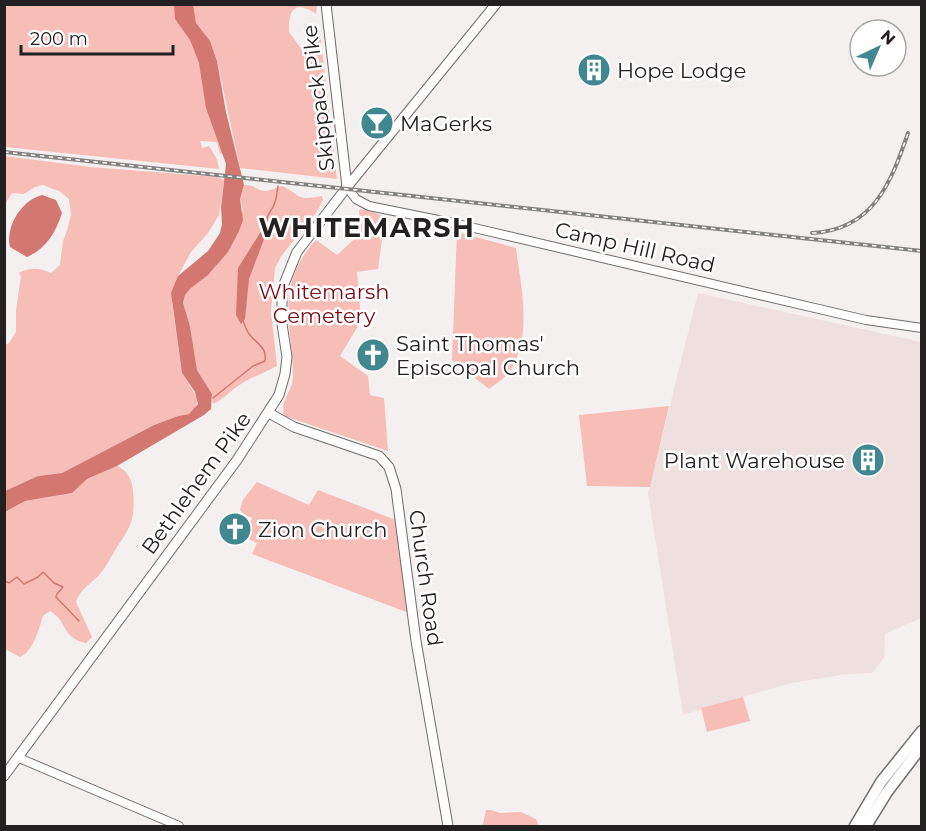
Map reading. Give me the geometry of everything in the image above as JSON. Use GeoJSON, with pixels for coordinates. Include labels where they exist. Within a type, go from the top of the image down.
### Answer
{"type":"FeatureCollection","features":[{"type":"Feature","properties":{"kind":"highway"},"geometry":{"type":"LineString","coordinates":[[855,826],[885,777],[921,731]]}},
{"type":"Feature","properties":{"kind":"highway"},"geometry":{"type":"LineString","coordinates":[[866,826],[883,797],[921,746]]}},
{"type":"Feature","properties":{"kind":"main road","name":"Skippack Pike"},"geometry":{"type":"LineString","coordinates":[[326,4],[347,187]]}},
{"type":"Feature","properties":{"kind":"main road","name":"Bethlehem Pike"},"geometry":{"type":"LineString","coordinates":[[4,776],[237,460],[269,413],[279,395],[285,374],[282,289],[297,252],[496,4]]}},
{"type":"Feature","properties":{"kind":"main road"},"geometry":{"type":"LineString","coordinates":[[344,163],[355,169],[363,168]]}},
{"type":"Feature","properties":{"kind":"main road","name":"Church Road"},"geometry":{"type":"LineString","coordinates":[[269,413],[294,427],[373,452],[389,467],[396,489],[416,641],[448,826]]}},
{"type":"Feature","properties":{"kind":"street","name":"Camp Hill Road"},"geometry":{"type":"LineString","coordinates":[[347,187],[356,199],[369,206],[464,225],[866,320],[921,328]]}},
{"type":"Feature","properties":{"kind":"street"},"geometry":{"type":"LineString","coordinates":[[19,758],[179,826]]}},
{"type":"Feature","properties":{"kind":"shaded area"},"geometry":{"type":"Polygon","coordinates":[[[174,5],[193,5],[196,23],[210,41],[217,61],[226,112],[244,185],[240,199],[243,220],[239,231],[228,252],[208,275],[191,288],[185,295],[183,303],[190,326],[197,370],[212,394],[211,409],[117,466],[87,479],[72,493],[25,501],[5,512],[5,491],[38,476],[62,473],[154,425],[189,414],[198,404],[195,392],[182,373],[171,293],[178,276],[208,251],[220,233],[226,164],[206,108],[199,63],[190,40],[175,19],[174,5]]]}},
{"type":"Feature","properties":{"kind":"shaded area"},"geometry":{"type":"Polygon","coordinates":[[[42,195],[56,200],[62,213],[49,239],[34,254],[27,257],[10,247],[10,231],[22,208],[42,195]]]}},
{"type":"Feature","properties":{"kind":"shaded area"},"geometry":{"type":"Polygon","coordinates":[[[269,226],[249,279],[245,319],[241,324],[236,315],[238,268],[260,233],[269,226]]]}},
{"type":"Feature","properties":{"kind":"shaded area"},"geometry":{"type":"Polygon","coordinates":[[[698,293],[921,342],[921,618],[885,634],[884,658],[872,673],[840,675],[787,684],[683,715],[648,493],[698,293]]]}},
{"type":"Feature","properties":{"kind":"green space"},"geometry":{"type":"Polygon","coordinates":[[[4,5],[317,5],[316,14],[303,8],[294,9],[290,18],[289,32],[303,51],[316,48],[318,30],[320,32],[337,179],[240,168],[217,61],[210,41],[233,155],[220,154],[217,142],[200,141],[202,148],[209,146],[217,159],[219,169],[5,147],[4,5]]]}},
{"type":"Feature","properties":{"kind":"green space"},"geometry":{"type":"Polygon","coordinates":[[[5,156],[91,167],[217,177],[224,180],[219,215],[208,233],[191,252],[178,276],[172,304],[182,373],[198,399],[195,409],[189,414],[154,425],[62,473],[38,476],[5,491],[5,345],[16,332],[16,310],[21,276],[19,273],[35,269],[51,273],[60,265],[63,241],[71,215],[69,199],[59,191],[43,185],[24,194],[12,193],[5,204],[5,156]]]}},
{"type":"Feature","properties":{"kind":"green space"},"geometry":{"type":"Polygon","coordinates":[[[244,185],[264,191],[282,186],[300,197],[322,196],[323,200],[275,268],[271,311],[277,366],[245,381],[213,404],[212,394],[197,370],[190,326],[183,304],[185,295],[191,288],[215,268],[243,210],[240,199],[244,185]]]}},
{"type":"Feature","properties":{"kind":"green space","name":"Whitemarsh Cemetery"},"geometry":{"type":"Polygon","coordinates":[[[365,209],[385,217],[378,269],[357,272],[361,321],[340,356],[368,376],[370,395],[384,398],[388,451],[284,416],[283,410],[293,376],[288,305],[295,273],[303,257],[316,240],[337,255],[361,233],[359,210],[365,209]]]}},
{"type":"Feature","properties":{"kind":"green space"},"geometry":{"type":"Polygon","coordinates":[[[457,232],[516,248],[524,311],[521,342],[510,371],[489,389],[452,360],[457,232]]]}},
{"type":"Feature","properties":{"kind":"green space"},"geometry":{"type":"Polygon","coordinates":[[[669,406],[650,487],[587,486],[579,415],[669,406]]]}},
{"type":"Feature","properties":{"kind":"green space"},"geometry":{"type":"Polygon","coordinates":[[[117,466],[127,473],[132,483],[133,515],[126,533],[105,568],[83,590],[76,602],[92,637],[86,643],[78,641],[68,633],[56,615],[50,611],[43,616],[35,640],[25,654],[20,657],[5,649],[5,512],[25,501],[61,495],[87,479],[117,466]]]}},
{"type":"Feature","properties":{"kind":"green space"},"geometry":{"type":"Polygon","coordinates":[[[257,482],[309,505],[318,490],[396,520],[409,613],[252,554],[257,543],[244,537],[252,518],[240,510],[243,500],[257,482]]]}},
{"type":"Feature","properties":{"kind":"green space"},"geometry":{"type":"Polygon","coordinates":[[[743,697],[750,721],[707,732],[701,708],[743,697]]]}},
{"type":"Feature","properties":{"kind":"green space"},"geometry":{"type":"Polygon","coordinates":[[[486,810],[500,813],[521,812],[536,819],[539,826],[481,826],[486,810]]]}},
{"type":"Feature","properties":{"kind":"waterway"},"geometry":{"type":"LineString","coordinates":[[267,227],[267,219],[274,206],[278,186]]}},
{"type":"Feature","properties":{"kind":"waterway"},"geometry":{"type":"LineString","coordinates":[[213,398],[253,366],[265,361],[265,352],[249,334],[243,321]]}},
{"type":"Feature","properties":{"kind":"waterway"},"geometry":{"type":"LineString","coordinates":[[4,581],[9,583],[17,577],[24,584],[43,572],[54,583],[63,587],[56,597],[79,621]]}},
{"type":"Feature","properties":{"kind":"railway"},"geometry":{"type":"LineString","coordinates":[[812,233],[833,230],[865,213],[886,186],[908,133]]}},
{"type":"Feature","properties":{"kind":"railway"},"geometry":{"type":"LineString","coordinates":[[4,152],[922,251]]}},
{"type":"Feature","properties":{"kind":"place","name":"Hope Lodge"},"geometry":{"type":"Point","coordinates":[594,70]}},
{"type":"Feature","properties":{"kind":"place","name":"MaGerks"},"geometry":{"type":"Point","coordinates":[377,123]}},
{"type":"Feature","properties":{"kind":"place","name":"Saint Thomas' Episcopal Church"},"geometry":{"type":"Point","coordinates":[373,355]}},
{"type":"Feature","properties":{"kind":"place","name":"Plant Warehouse"},"geometry":{"type":"Point","coordinates":[868,460]}},
{"type":"Feature","properties":{"kind":"place","name":"Zion Church"},"geometry":{"type":"Point","coordinates":[235,529]}},
{"type":"Feature","properties":{"kind":"district","name":"WHITEMARSH"},"geometry":{"type":"Point","coordinates":[367,227]}}]}
